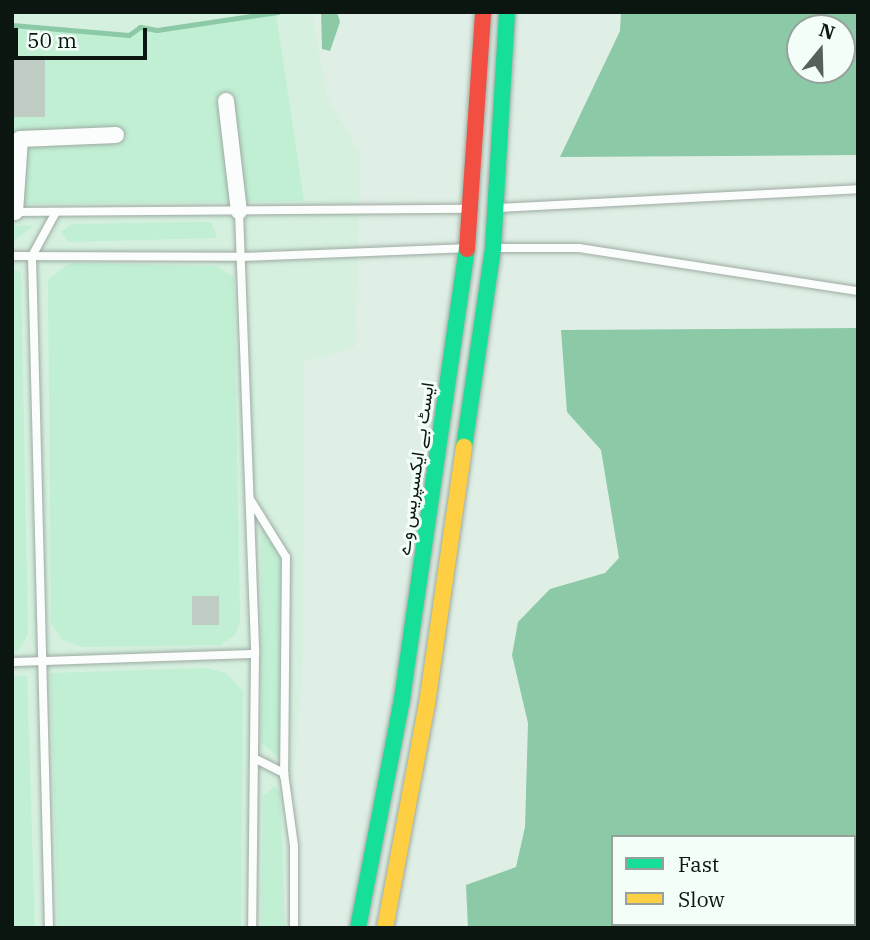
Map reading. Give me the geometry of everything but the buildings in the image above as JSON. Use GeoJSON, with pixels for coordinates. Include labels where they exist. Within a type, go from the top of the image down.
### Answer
{"type":"FeatureCollection","features":[{"type":"Feature","properties":{"kind":"main road","name":"ایسٹ بے ایکسپریس وے"},"geometry":{"type":"LineString","coordinates":[[358,928],[402,699],[467,248],[483,12]]}},
{"type":"Feature","properties":{"kind":"main road"},"geometry":{"type":"LineString","coordinates":[[385,928],[427,705],[493,248],[508,12]]}},
{"type":"Feature","properties":{"kind":"street"},"geometry":{"type":"LineString","coordinates":[[226,100],[239,211]]}},
{"type":"Feature","properties":{"kind":"street"},"geometry":{"type":"LineString","coordinates":[[14,212],[20,139],[116,135]]}},
{"type":"Feature","properties":{"kind":"lane"},"geometry":{"type":"LineString","coordinates":[[14,212],[470,209],[858,189]]}},
{"type":"Feature","properties":{"kind":"lane"},"geometry":{"type":"LineString","coordinates":[[239,211],[243,257],[255,654],[252,928]]}},
{"type":"Feature","properties":{"kind":"lane"},"geometry":{"type":"LineString","coordinates":[[49,928],[39,661],[32,256],[56,212]]}},
{"type":"Feature","properties":{"kind":"lane"},"geometry":{"type":"LineString","coordinates":[[12,256],[243,257],[467,248],[579,248],[858,291]]}},
{"type":"Feature","properties":{"kind":"lane"},"geometry":{"type":"LineString","coordinates":[[250,499],[286,557],[284,776],[294,846],[294,928]]}},
{"type":"Feature","properties":{"kind":"lane"},"geometry":{"type":"LineString","coordinates":[[12,662],[255,654]]}},
{"type":"Feature","properties":{"kind":"lane"},"geometry":{"type":"LineString","coordinates":[[254,758],[284,776]]}},
{"type":"Feature","properties":{"kind":"shaded area"},"geometry":{"type":"Polygon","coordinates":[[[12,12],[312,12],[327,97],[361,155],[355,347],[304,362],[303,661],[282,928],[12,928],[12,12]]]}},
{"type":"Feature","properties":{"kind":"shaded area"},"geometry":{"type":"Polygon","coordinates":[[[321,12],[337,12],[340,22],[330,51],[322,49],[321,12]]]}},
{"type":"Feature","properties":{"kind":"shaded area"},"geometry":{"type":"Polygon","coordinates":[[[621,12],[858,12],[858,155],[560,157],[620,31],[621,12]]]}},
{"type":"Feature","properties":{"kind":"shaded area"},"geometry":{"type":"Polygon","coordinates":[[[276,14],[304,201],[12,204],[12,25],[129,35],[140,27],[157,30],[276,14]]]}},
{"type":"Feature","properties":{"kind":"shaded area"},"geometry":{"type":"Polygon","coordinates":[[[211,222],[217,238],[69,242],[61,232],[72,224],[211,222]]]}},
{"type":"Feature","properties":{"kind":"shaded area"},"geometry":{"type":"Polygon","coordinates":[[[12,226],[33,226],[12,242],[12,226]]]}},
{"type":"Feature","properties":{"kind":"shaded area"},"geometry":{"type":"Polygon","coordinates":[[[70,263],[216,266],[234,277],[240,621],[235,635],[220,645],[83,647],[62,640],[51,623],[48,280],[70,263]]]}},
{"type":"Feature","properties":{"kind":"shaded area"},"geometry":{"type":"Polygon","coordinates":[[[12,268],[21,273],[28,634],[18,651],[12,651],[12,268]]]}},
{"type":"Feature","properties":{"kind":"shaded area"},"geometry":{"type":"Polygon","coordinates":[[[858,328],[858,928],[468,928],[466,885],[516,867],[525,827],[528,723],[512,655],[518,622],[550,589],[605,573],[619,558],[601,450],[567,412],[561,330],[858,328]]]}},
{"type":"Feature","properties":{"kind":"shaded area"},"geometry":{"type":"Polygon","coordinates":[[[261,522],[281,560],[281,759],[261,743],[261,522]]]}},
{"type":"Feature","properties":{"kind":"shaded area"},"geometry":{"type":"Polygon","coordinates":[[[207,668],[226,673],[243,691],[241,928],[58,928],[50,673],[207,668]]]}},
{"type":"Feature","properties":{"kind":"shaded area"},"geometry":{"type":"Polygon","coordinates":[[[12,676],[27,676],[35,928],[12,928],[12,676]]]}},
{"type":"Feature","properties":{"kind":"shaded area"},"geometry":{"type":"Polygon","coordinates":[[[275,786],[280,792],[285,928],[261,928],[263,796],[275,786]]]}},
{"type":"Feature","properties":{"kind":"waterway"},"geometry":{"type":"LineString","coordinates":[[12,25],[129,35],[140,27],[157,30],[278,12]]}},
{"type":"Feature","properties":{"kind":"traffic: fast"},"geometry":{"type":"LineString","coordinates":[[464,447],[493,248],[507,12]]}},
{"type":"Feature","properties":{"kind":"traffic: fast"},"geometry":{"type":"LineString","coordinates":[[358,928],[402,699],[467,249]]}},
{"type":"Feature","properties":{"kind":"traffic: slow"},"geometry":{"type":"LineString","coordinates":[[385,928],[427,704],[464,447]]}},
{"type":"Feature","properties":{"kind":"traffic: jam"},"geometry":{"type":"LineString","coordinates":[[467,249],[483,12]]}}]}
